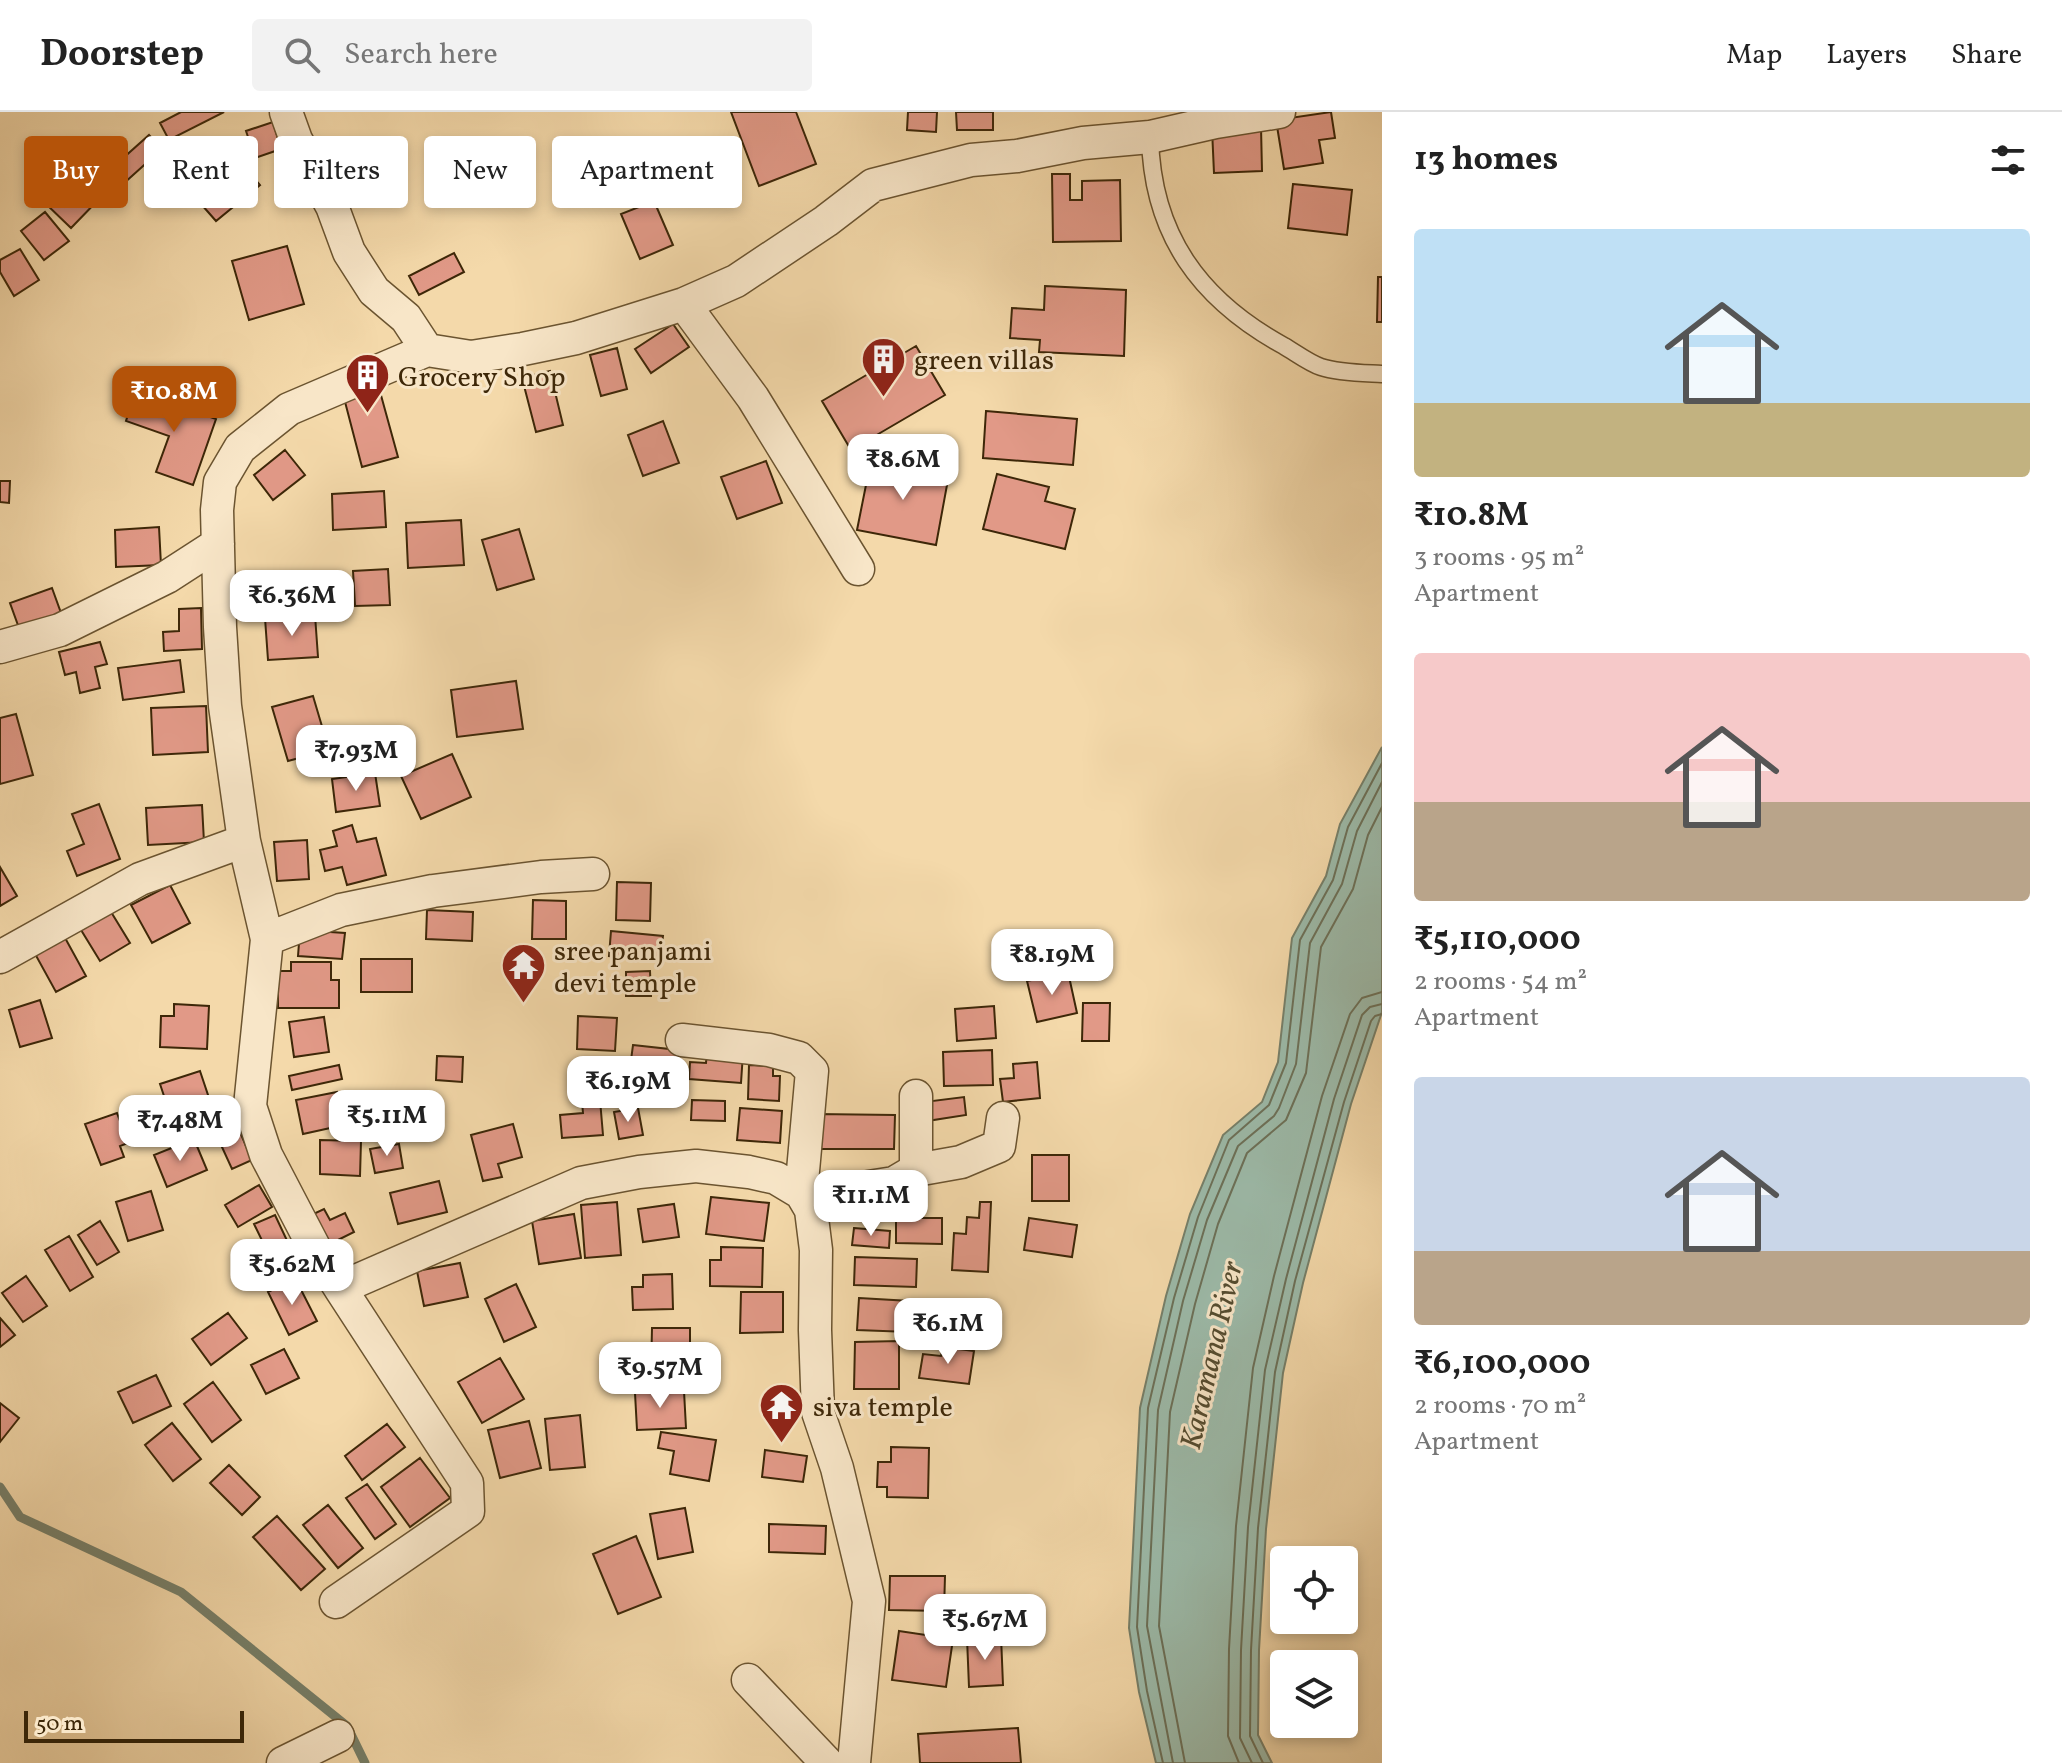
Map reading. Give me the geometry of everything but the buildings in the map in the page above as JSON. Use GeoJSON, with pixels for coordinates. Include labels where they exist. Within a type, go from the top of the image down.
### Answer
{"type":"FeatureCollection","features":[{"type":"Feature","properties":{"kind":"street"},"geometry":{"type":"LineString","coordinates":[[286,112],[296,140],[332,206],[349,252],[374,291],[406,318],[427,350]]}},
{"type":"Feature","properties":{"kind":"street"},"geometry":{"type":"LineString","coordinates":[[336,1602],[468,1511],[467,1483],[314,1247],[266,1155],[250,1106],[267,939],[244,841],[225,706],[217,510],[220,482],[240,448],[289,409],[427,350],[471,357],[523,349],[576,338],[684,304],[736,281],[826,221],[873,185],[971,160],[1017,156],[1083,143],[1150,137],[1279,112]]}},
{"type":"Feature","properties":{"kind":"street"},"geometry":{"type":"LineString","coordinates":[[684,304],[753,398],[858,569]]}},
{"type":"Feature","properties":{"kind":"street"},"geometry":{"type":"LineString","coordinates":[[0,647],[60,630],[167,577],[218,544]]}},
{"type":"Feature","properties":{"kind":"street"},"geometry":{"type":"LineString","coordinates":[[0,957],[140,879],[244,841]]}},
{"type":"Feature","properties":{"kind":"street"},"geometry":{"type":"LineString","coordinates":[[267,939],[341,910],[433,891],[541,877],[593,874]]}},
{"type":"Feature","properties":{"kind":"street"},"geometry":{"type":"LineString","coordinates":[[682,1040],[769,1050],[799,1058],[812,1071],[801,1193]]}},
{"type":"Feature","properties":{"kind":"street"},"geometry":{"type":"LineString","coordinates":[[916,1096],[916,1170]]}},
{"type":"Feature","properties":{"kind":"street"},"geometry":{"type":"LineString","coordinates":[[801,1193],[843,1191],[894,1183],[916,1170],[961,1162],[999,1146],[1003,1118]]}},
{"type":"Feature","properties":{"kind":"street"},"geometry":{"type":"LineString","coordinates":[[340,1288],[581,1183],[639,1172],[696,1166],[776,1178],[801,1193],[811,1210],[816,1250],[818,1412],[837,1468],[869,1601],[854,1763]]}},
{"type":"Feature","properties":{"kind":"street"},"geometry":{"type":"LineString","coordinates":[[748,1680],[827,1763]]}},
{"type":"Feature","properties":{"kind":"street"},"geometry":{"type":"LineString","coordinates":[[283,1763],[338,1736]]}},
{"type":"Feature","properties":{"kind":"lane"},"geometry":{"type":"LineString","coordinates":[[1150,137],[1157,197],[1170,235],[1214,296],[1259,333],[1322,367],[1382,374]]}},
{"type":"Feature","properties":{"kind":"water","name":"Karamana River"},"geometry":{"type":"Polygon","coordinates":[[[1382,747],[1382,1012],[1351,1104],[1303,1283],[1283,1373],[1266,1529],[1258,1735],[1272,1763],[1156,1763],[1139,1692],[1129,1628],[1140,1408],[1166,1296],[1190,1214],[1223,1135],[1262,1102],[1278,1062],[1292,938],[1326,876],[1340,824],[1382,747]]]}},
{"type":"Feature","properties":{"kind":"waterway"},"geometry":{"type":"LineString","coordinates":[[0,1487],[20,1517],[181,1592],[347,1726],[365,1763]]}},
{"type":"Feature","properties":{"kind":"place","name":"green villas"},"geometry":{"type":"Point","coordinates":[883,398]}},
{"type":"Feature","properties":{"kind":"place","name":"Grocery Shop"},"geometry":{"type":"Point","coordinates":[367,415]}},
{"type":"Feature","properties":{"kind":"place","name":"sree panjami devi temple"},"geometry":{"type":"Point","coordinates":[523,1005]}},
{"type":"Feature","properties":{"kind":"place","name":"siva temple"},"geometry":{"type":"Point","coordinates":[782,1445]}}]}
